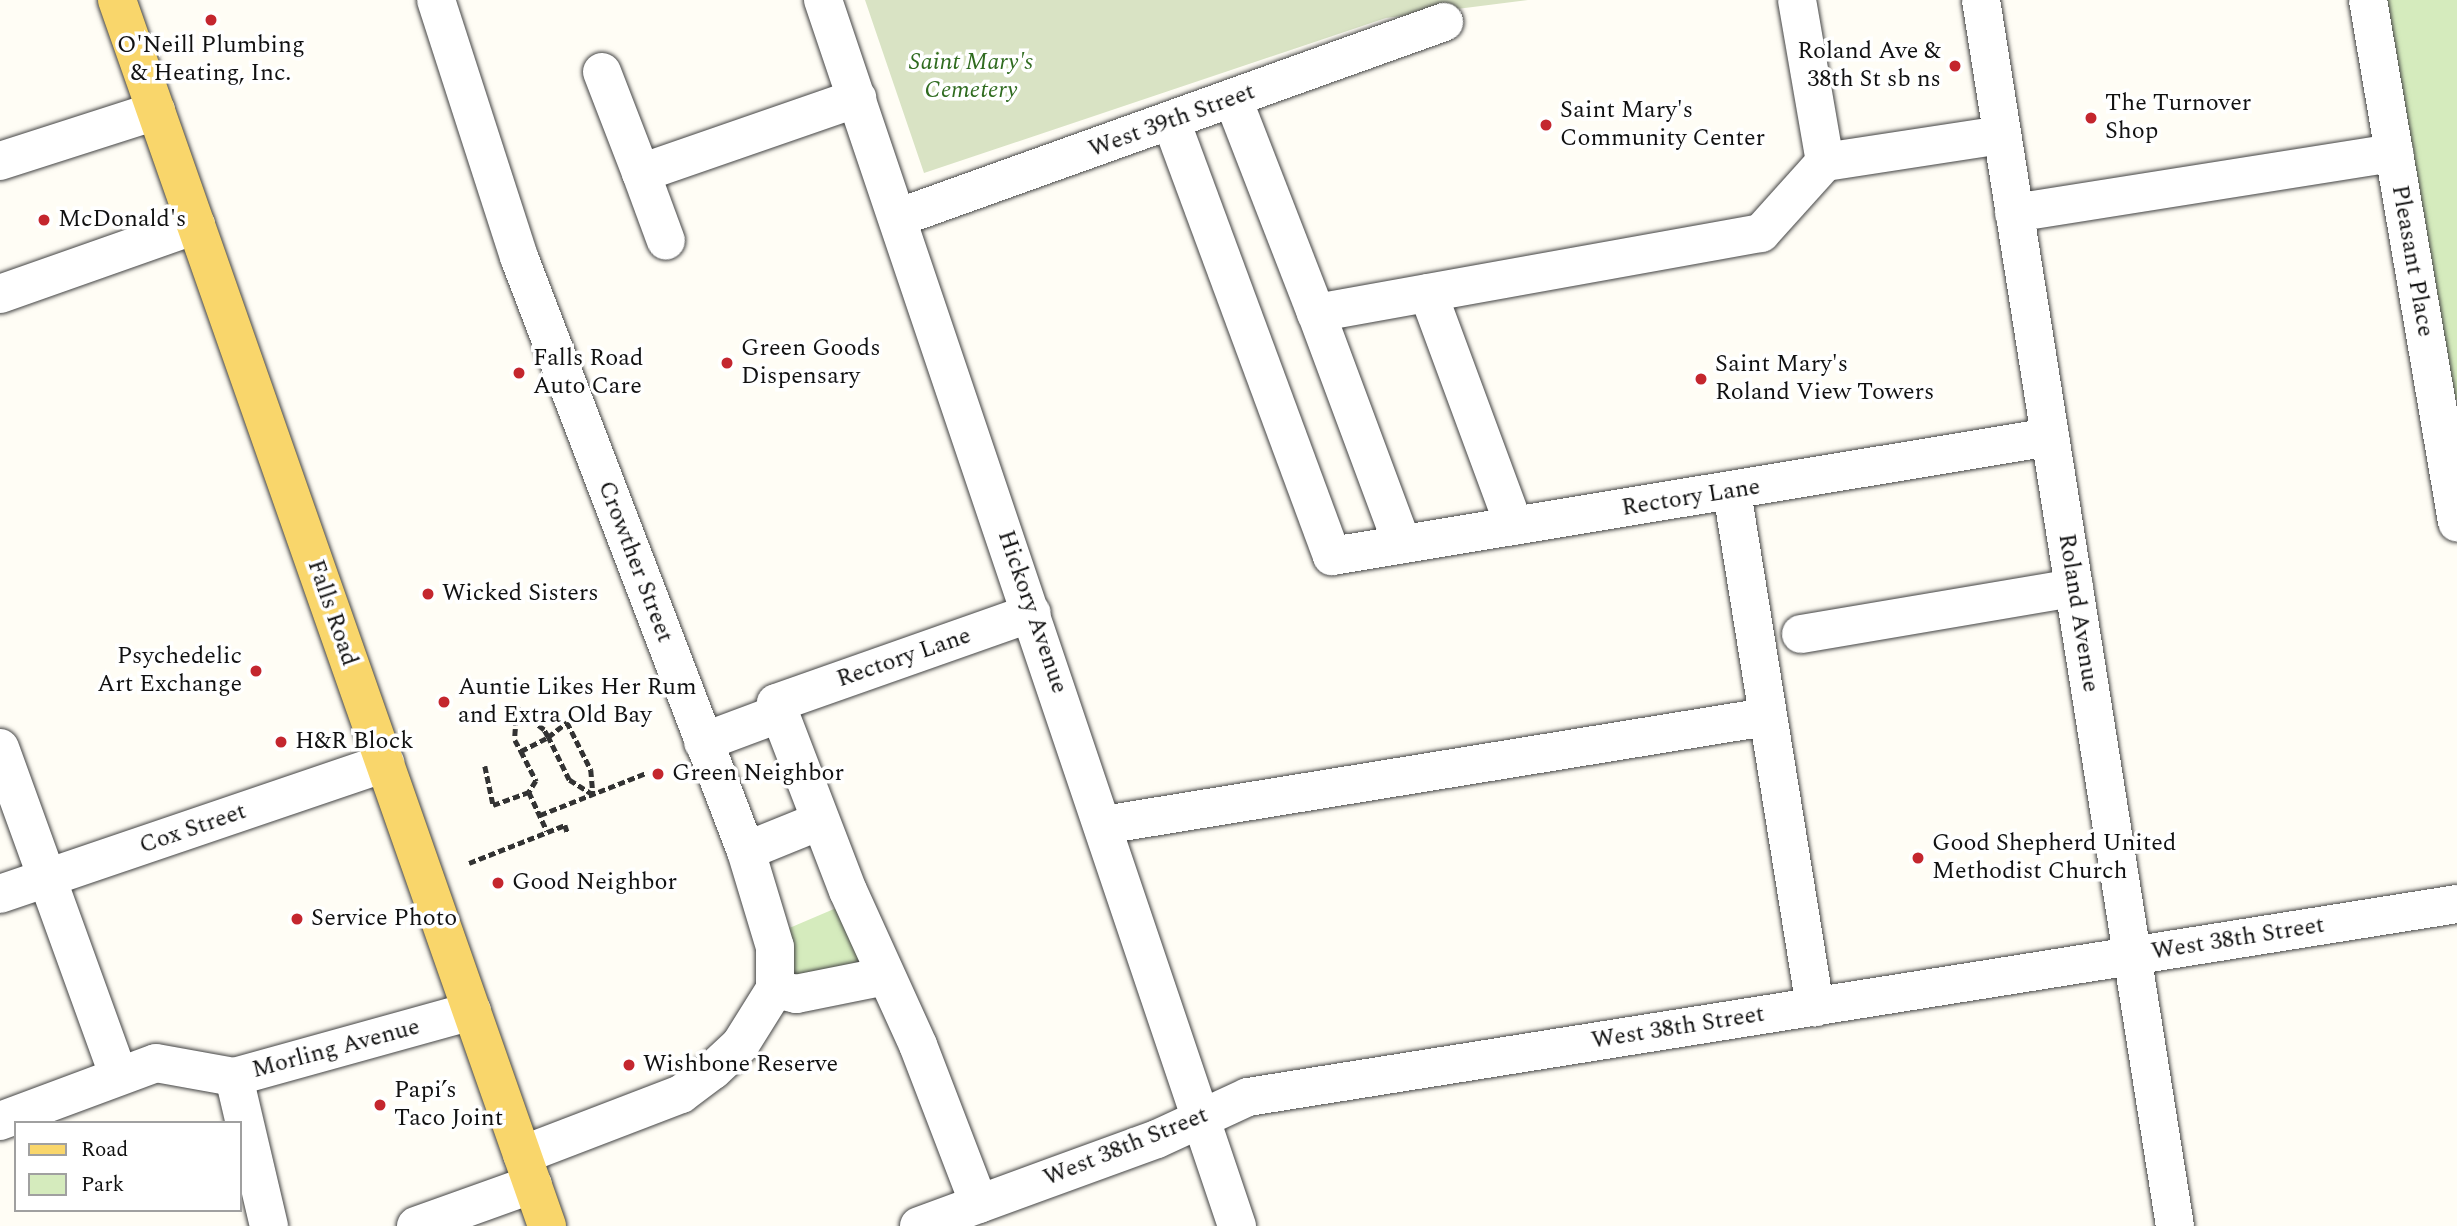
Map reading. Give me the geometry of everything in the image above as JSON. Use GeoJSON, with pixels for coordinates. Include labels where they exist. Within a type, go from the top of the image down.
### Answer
{"type":"FeatureCollection","features":[{"type":"Feature","properties":{"kind":"main road","name":"Falls Road"},"geometry":{"type":"LineString","coordinates":[[117,0],[547,1226]]}},
{"type":"Feature","properties":{"kind":"street","name":"Crowther Street"},"geometry":{"type":"LineString","coordinates":[[436,0],[519,257],[747,851],[775,947],[775,989]]}},
{"type":"Feature","properties":{"kind":"street","name":"Hickory Avenue"},"geometry":{"type":"LineString","coordinates":[[823,0],[900,217],[1237,1226]]}},
{"type":"Feature","properties":{"kind":"street"},"geometry":{"type":"LineString","coordinates":[[1797,0],[1801,6],[1825,162]]}},
{"type":"Feature","properties":{"kind":"street","name":"Roland Avenue"},"geometry":{"type":"LineString","coordinates":[[1980,0],[2175,1226]]}},
{"type":"Feature","properties":{"kind":"street","name":"Pleasant Place"},"geometry":{"type":"LineString","coordinates":[[2368,0],[2457,522]]}},
{"type":"Feature","properties":{"kind":"street","name":"West 39th Street"},"geometry":{"type":"LineString","coordinates":[[900,217],[1444,22]]}},
{"type":"Feature","properties":{"kind":"street"},"geometry":{"type":"LineString","coordinates":[[602,72],[666,241]]}},
{"type":"Feature","properties":{"kind":"street"},"geometry":{"type":"LineString","coordinates":[[641,173],[858,98]]}},
{"type":"Feature","properties":{"kind":"street"},"geometry":{"type":"LineString","coordinates":[[1233,99],[1402,544]]}},
{"type":"Feature","properties":{"kind":"street"},"geometry":{"type":"LineString","coordinates":[[0,161],[156,111]]}},
{"type":"Feature","properties":{"kind":"street","name":"Rectory Lane"},"geometry":{"type":"LineString","coordinates":[[1171,121],[1332,556],[2050,438]]}},
{"type":"Feature","properties":{"kind":"street"},"geometry":{"type":"LineString","coordinates":[[1314,307],[1316,313],[1761,233],[1825,162],[2002,135]]}},
{"type":"Feature","properties":{"kind":"street"},"geometry":{"type":"LineString","coordinates":[[2014,213],[2394,153]]}},
{"type":"Feature","properties":{"kind":"street"},"geometry":{"type":"LineString","coordinates":[[0,294],[196,225]]}},
{"type":"Feature","properties":{"kind":"street"},"geometry":{"type":"LineString","coordinates":[[1427,293],[1514,526]]}},
{"type":"Feature","properties":{"kind":"street"},"geometry":{"type":"LineString","coordinates":[[1732,492],[1766,717],[1815,1007]]}},
{"type":"Feature","properties":{"kind":"street"},"geometry":{"type":"LineString","coordinates":[[1801,634],[2074,589]]}},
{"type":"Feature","properties":{"kind":"street","name":"Rectory Lane"},"geometry":{"type":"LineString","coordinates":[[703,741],[777,708],[1032,613]]}},
{"type":"Feature","properties":{"kind":"street"},"geometry":{"type":"LineString","coordinates":[[777,708],[820,821],[885,976],[918,1045],[979,1204]]}},
{"type":"Feature","properties":{"kind":"street"},"geometry":{"type":"LineString","coordinates":[[1104,825],[1766,717]]}},
{"type":"Feature","properties":{"kind":"street"},"geometry":{"type":"LineString","coordinates":[[0,748],[119,1076]]}},
{"type":"Feature","properties":{"kind":"street","name":"Cox Street"},"geometry":{"type":"LineString","coordinates":[[0,894],[385,763]]}},
{"type":"Feature","properties":{"kind":"street"},"geometry":{"type":"LineString","coordinates":[[747,851],[820,821]]}},
{"type":"Feature","properties":{"kind":"street","name":"West 38th Street"},"geometry":{"type":"LineString","coordinates":[[919,1226],[1157,1139],[1248,1097],[2457,904]]}},
{"type":"Feature","properties":{"kind":"street"},"geometry":{"type":"LineString","coordinates":[[416,1226],[681,1094],[740,1045],[775,989],[796,994],[885,976]]}},
{"type":"Feature","properties":{"kind":"street","name":"Morling Avenue"},"geometry":{"type":"LineString","coordinates":[[0,1121],[156,1063],[234,1077],[472,1011]]}},
{"type":"Feature","properties":{"kind":"street"},"geometry":{"type":"LineString","coordinates":[[234,1077],[269,1226]]}},
{"type":"Feature","properties":{"kind":"path"},"geometry":{"type":"LineString","coordinates":[[485,766],[493,805],[529,792],[536,781],[515,740],[517,708],[548,737],[569,780],[593,795]]}},
{"type":"Feature","properties":{"kind":"path"},"geometry":{"type":"LineString","coordinates":[[521,751],[548,737],[567,722],[591,770],[593,795]]}},
{"type":"Feature","properties":{"kind":"path"},"geometry":{"type":"LineString","coordinates":[[540,815],[646,773]]}},
{"type":"Feature","properties":{"kind":"path"},"geometry":{"type":"LineString","coordinates":[[529,792],[547,831]]}},
{"type":"Feature","properties":{"kind":"path"},"geometry":{"type":"LineString","coordinates":[[469,863],[565,825],[568,834]]}},
{"type":"Feature","properties":{"kind":"green space","name":"Saint Mary's Cemetery"},"geometry":{"type":"Polygon","coordinates":[[[865,0],[1528,0],[1386,18],[924,173],[865,0]]]}},
{"type":"Feature","properties":{"kind":"green space"},"geometry":{"type":"Polygon","coordinates":[[[2386,0],[2457,0],[2457,399],[2453,399],[2386,0]]]}},
{"type":"Feature","properties":{"kind":"green space"},"geometry":{"type":"Polygon","coordinates":[[[848,903],[875,967],[792,987],[780,932],[848,903]]]}},
{"type":"Feature","properties":{"kind":"place","name":"O'Neill Plumbing & Heating, Inc."},"geometry":{"type":"Point","coordinates":[211,20]}},
{"type":"Feature","properties":{"kind":"place","name":"Roland Ave & 38th St sb ns"},"geometry":{"type":"Point","coordinates":[1955,66]}},
{"type":"Feature","properties":{"kind":"place","name":"The Turnover Shop"},"geometry":{"type":"Point","coordinates":[2091,118]}},
{"type":"Feature","properties":{"kind":"place","name":"Saint Mary's Community Center"},"geometry":{"type":"Point","coordinates":[1546,125]}},
{"type":"Feature","properties":{"kind":"place","name":"McDonald's"},"geometry":{"type":"Point","coordinates":[44,220]}},
{"type":"Feature","properties":{"kind":"place","name":"Green Goods Dispensary"},"geometry":{"type":"Point","coordinates":[727,363]}},
{"type":"Feature","properties":{"kind":"place","name":"Falls Road Auto Care"},"geometry":{"type":"Point","coordinates":[519,373]}},
{"type":"Feature","properties":{"kind":"place","name":"Saint Mary's Roland View Towers"},"geometry":{"type":"Point","coordinates":[1701,379]}},
{"type":"Feature","properties":{"kind":"place","name":"Wicked Sisters"},"geometry":{"type":"Point","coordinates":[428,594]}},
{"type":"Feature","properties":{"kind":"place","name":"Psychedelic Art Exchange"},"geometry":{"type":"Point","coordinates":[256,671]}},
{"type":"Feature","properties":{"kind":"place","name":"Auntie Likes Her Rum and Extra Old Bay"},"geometry":{"type":"Point","coordinates":[444,702]}},
{"type":"Feature","properties":{"kind":"place","name":"H&R Block"},"geometry":{"type":"Point","coordinates":[281,742]}},
{"type":"Feature","properties":{"kind":"place","name":"Green Neighbor"},"geometry":{"type":"Point","coordinates":[658,774]}},
{"type":"Feature","properties":{"kind":"place","name":"Good Shepherd United Methodist Church"},"geometry":{"type":"Point","coordinates":[1918,858]}},
{"type":"Feature","properties":{"kind":"place","name":"Good Neighbor"},"geometry":{"type":"Point","coordinates":[498,883]}},
{"type":"Feature","properties":{"kind":"place","name":"Service Photo"},"geometry":{"type":"Point","coordinates":[297,919]}},
{"type":"Feature","properties":{"kind":"place","name":"Wishbone Reserve"},"geometry":{"type":"Point","coordinates":[629,1065]}},
{"type":"Feature","properties":{"kind":"place","name":"Papi’s Taco Joint"},"geometry":{"type":"Point","coordinates":[380,1105]}}]}
